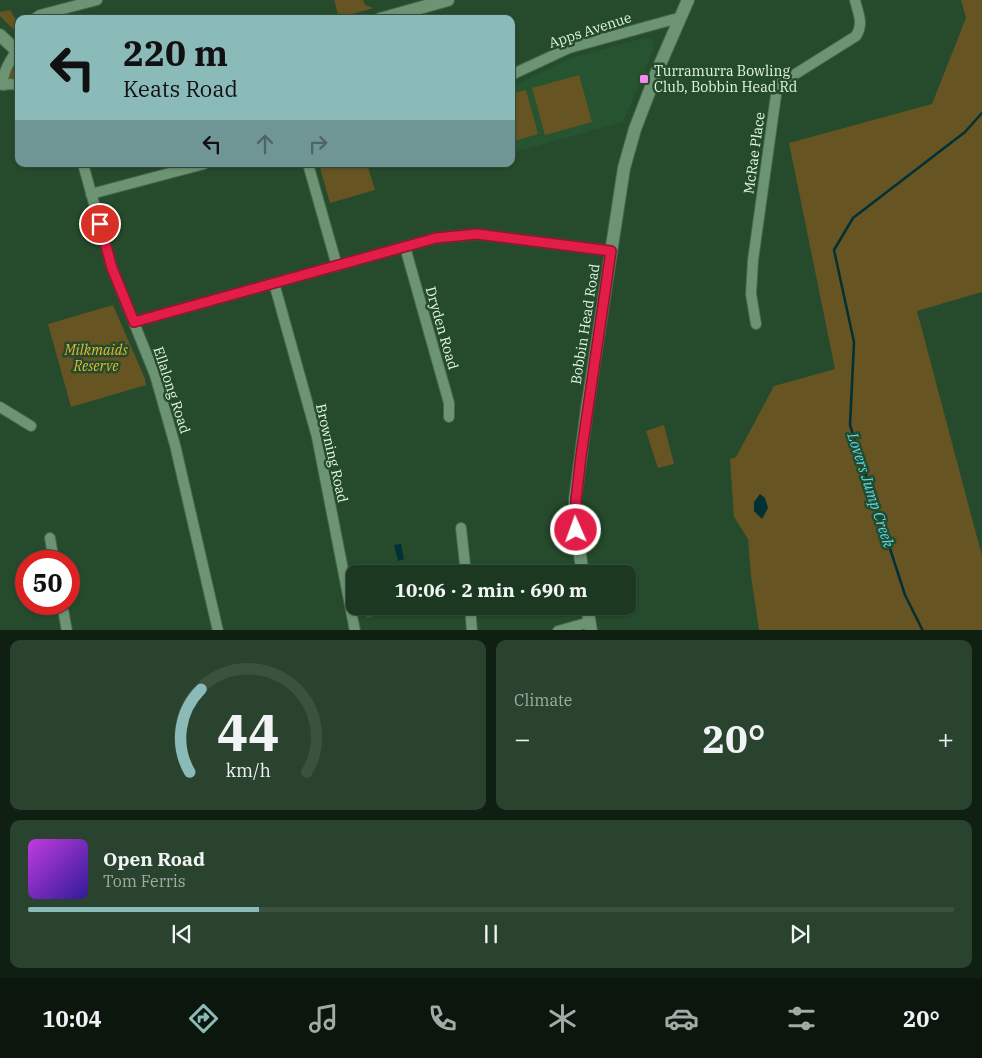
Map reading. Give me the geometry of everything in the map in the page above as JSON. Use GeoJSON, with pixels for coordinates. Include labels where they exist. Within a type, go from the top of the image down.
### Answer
{"type":"FeatureCollection","features":[{"type":"Feature","properties":{"kind":"main road"},"geometry":{"type":"LineString","coordinates":[[394,15],[448,0]]}},
{"type":"Feature","properties":{"kind":"main road","name":"Bobbin Head Road"},"geometry":{"type":"LineString","coordinates":[[582,565],[576,530],[576,500],[586,417],[624,168],[635,129],[658,69],[688,0]]}},
{"type":"Feature","properties":{"kind":"main road"},"geometry":{"type":"LineString","coordinates":[[0,34],[15,49]]}},
{"type":"Feature","properties":{"kind":"street"},"geometry":{"type":"LineString","coordinates":[[40,15],[97,0]]}},
{"type":"Feature","properties":{"kind":"street","name":"McRae Place"},"geometry":{"type":"LineString","coordinates":[[756,324],[751,294],[753,260],[778,88],[781,83],[856,36],[860,30],[861,23],[855,0]]}},
{"type":"Feature","properties":{"kind":"street","name":"Apps Avenue"},"geometry":{"type":"LineString","coordinates":[[515,73],[569,48],[680,18]]}},
{"type":"Feature","properties":{"kind":"street"},"geometry":{"type":"LineString","coordinates":[[15,56],[4,72],[1,86],[15,85]]}},
{"type":"Feature","properties":{"kind":"street","name":"Ellalong Road"},"geometry":{"type":"LineString","coordinates":[[84,167],[112,268],[155,375],[175,445],[218,630]]}},
{"type":"Feature","properties":{"kind":"street"},"geometry":{"type":"LineString","coordinates":[[91,194],[193,167]]}},
{"type":"Feature","properties":{"kind":"street"},"geometry":{"type":"LineString","coordinates":[[309,167],[336,266]]}},
{"type":"Feature","properties":{"kind":"street"},"geometry":{"type":"LineString","coordinates":[[134,322],[436,238],[477,234],[611,251]]}},
{"type":"Feature","properties":{"kind":"street","name":"Dryden Road"},"geometry":{"type":"LineString","coordinates":[[404,247],[449,403],[449,417]]}},
{"type":"Feature","properties":{"kind":"street","name":"Browning Road"},"geometry":{"type":"LineString","coordinates":[[274,283],[316,437],[355,630]]}},
{"type":"Feature","properties":{"kind":"street"},"geometry":{"type":"LineString","coordinates":[[0,407],[31,426]]}},
{"type":"Feature","properties":{"kind":"street"},"geometry":{"type":"LineString","coordinates":[[461,528],[465,565]]}},
{"type":"Feature","properties":{"kind":"street"},"geometry":{"type":"LineString","coordinates":[[50,538],[52,550]]}},
{"type":"Feature","properties":{"kind":"street"},"geometry":{"type":"LineString","coordinates":[[64,615],[67,630]]}},
{"type":"Feature","properties":{"kind":"street"},"geometry":{"type":"LineString","coordinates":[[471,615],[472,630]]}},
{"type":"Feature","properties":{"kind":"street"},"geometry":{"type":"LineString","coordinates":[[558,630],[590,626]]}},
{"type":"Feature","properties":{"kind":"shaded area"},"geometry":{"type":"Polygon","coordinates":[[[644,38],[651,39],[654,48],[623,122],[515,152],[515,85],[572,58],[644,38]]]}},
{"type":"Feature","properties":{"kind":"green space"},"geometry":{"type":"Polygon","coordinates":[[[334,0],[363,0],[365,5],[373,8],[349,15],[338,14],[334,0]]]}},
{"type":"Feature","properties":{"kind":"green space"},"geometry":{"type":"Polygon","coordinates":[[[961,0],[982,0],[982,292],[917,311],[982,556],[982,630],[759,630],[748,539],[734,517],[730,459],[736,457],[774,386],[835,369],[789,143],[932,104],[966,18],[961,0]]]}},
{"type":"Feature","properties":{"kind":"green space"},"geometry":{"type":"Polygon","coordinates":[[[10,10],[15,18],[15,31],[0,16],[0,12],[10,10]]]}},
{"type":"Feature","properties":{"kind":"green space"},"geometry":{"type":"Polygon","coordinates":[[[14,67],[15,79],[9,78],[9,74],[14,67]]]}},
{"type":"Feature","properties":{"kind":"green space"},"geometry":{"type":"Polygon","coordinates":[[[579,75],[592,122],[545,135],[532,88],[579,75]]]}},
{"type":"Feature","properties":{"kind":"green space"},"geometry":{"type":"Polygon","coordinates":[[[526,90],[538,134],[515,141],[515,93],[526,90]]]}},
{"type":"Feature","properties":{"kind":"green space"},"geometry":{"type":"Polygon","coordinates":[[[320,167],[368,167],[375,190],[330,203],[320,167]]]}},
{"type":"Feature","properties":{"kind":"green space","name":"Milkmaids Reserve"},"geometry":{"type":"Polygon","coordinates":[[[113,305],[146,385],[71,407],[48,324],[113,305]]]}},
{"type":"Feature","properties":{"kind":"green space"},"geometry":{"type":"Polygon","coordinates":[[[664,425],[674,464],[658,468],[646,431],[664,425]]]}},
{"type":"Feature","properties":{"kind":"water"},"geometry":{"type":"Polygon","coordinates":[[[760,494],[765,498],[768,508],[762,519],[754,511],[754,502],[760,494]]]}},
{"type":"Feature","properties":{"kind":"water"},"geometry":{"type":"Polygon","coordinates":[[[401,544],[404,559],[398,561],[394,545],[401,544]]]}},
{"type":"Feature","properties":{"kind":"waterway","name":"Lovers Jump Creek"},"geometry":{"type":"LineString","coordinates":[[922,630],[905,595],[850,425],[854,342],[834,250],[853,218],[965,132],[982,113]]}},
{"type":"Feature","properties":{"kind":"place","name":"Turramurra Bowling Club, Bobbin Head Rd"},"geometry":{"type":"Point","coordinates":[644,79]}},
{"type":"Feature","properties":{"kind":"route"},"geometry":{"type":"LineString","coordinates":[[100,224],[112,268],[134,322],[436,238],[477,234],[611,251],[581,456],[576,500],[576,530]]}}]}
